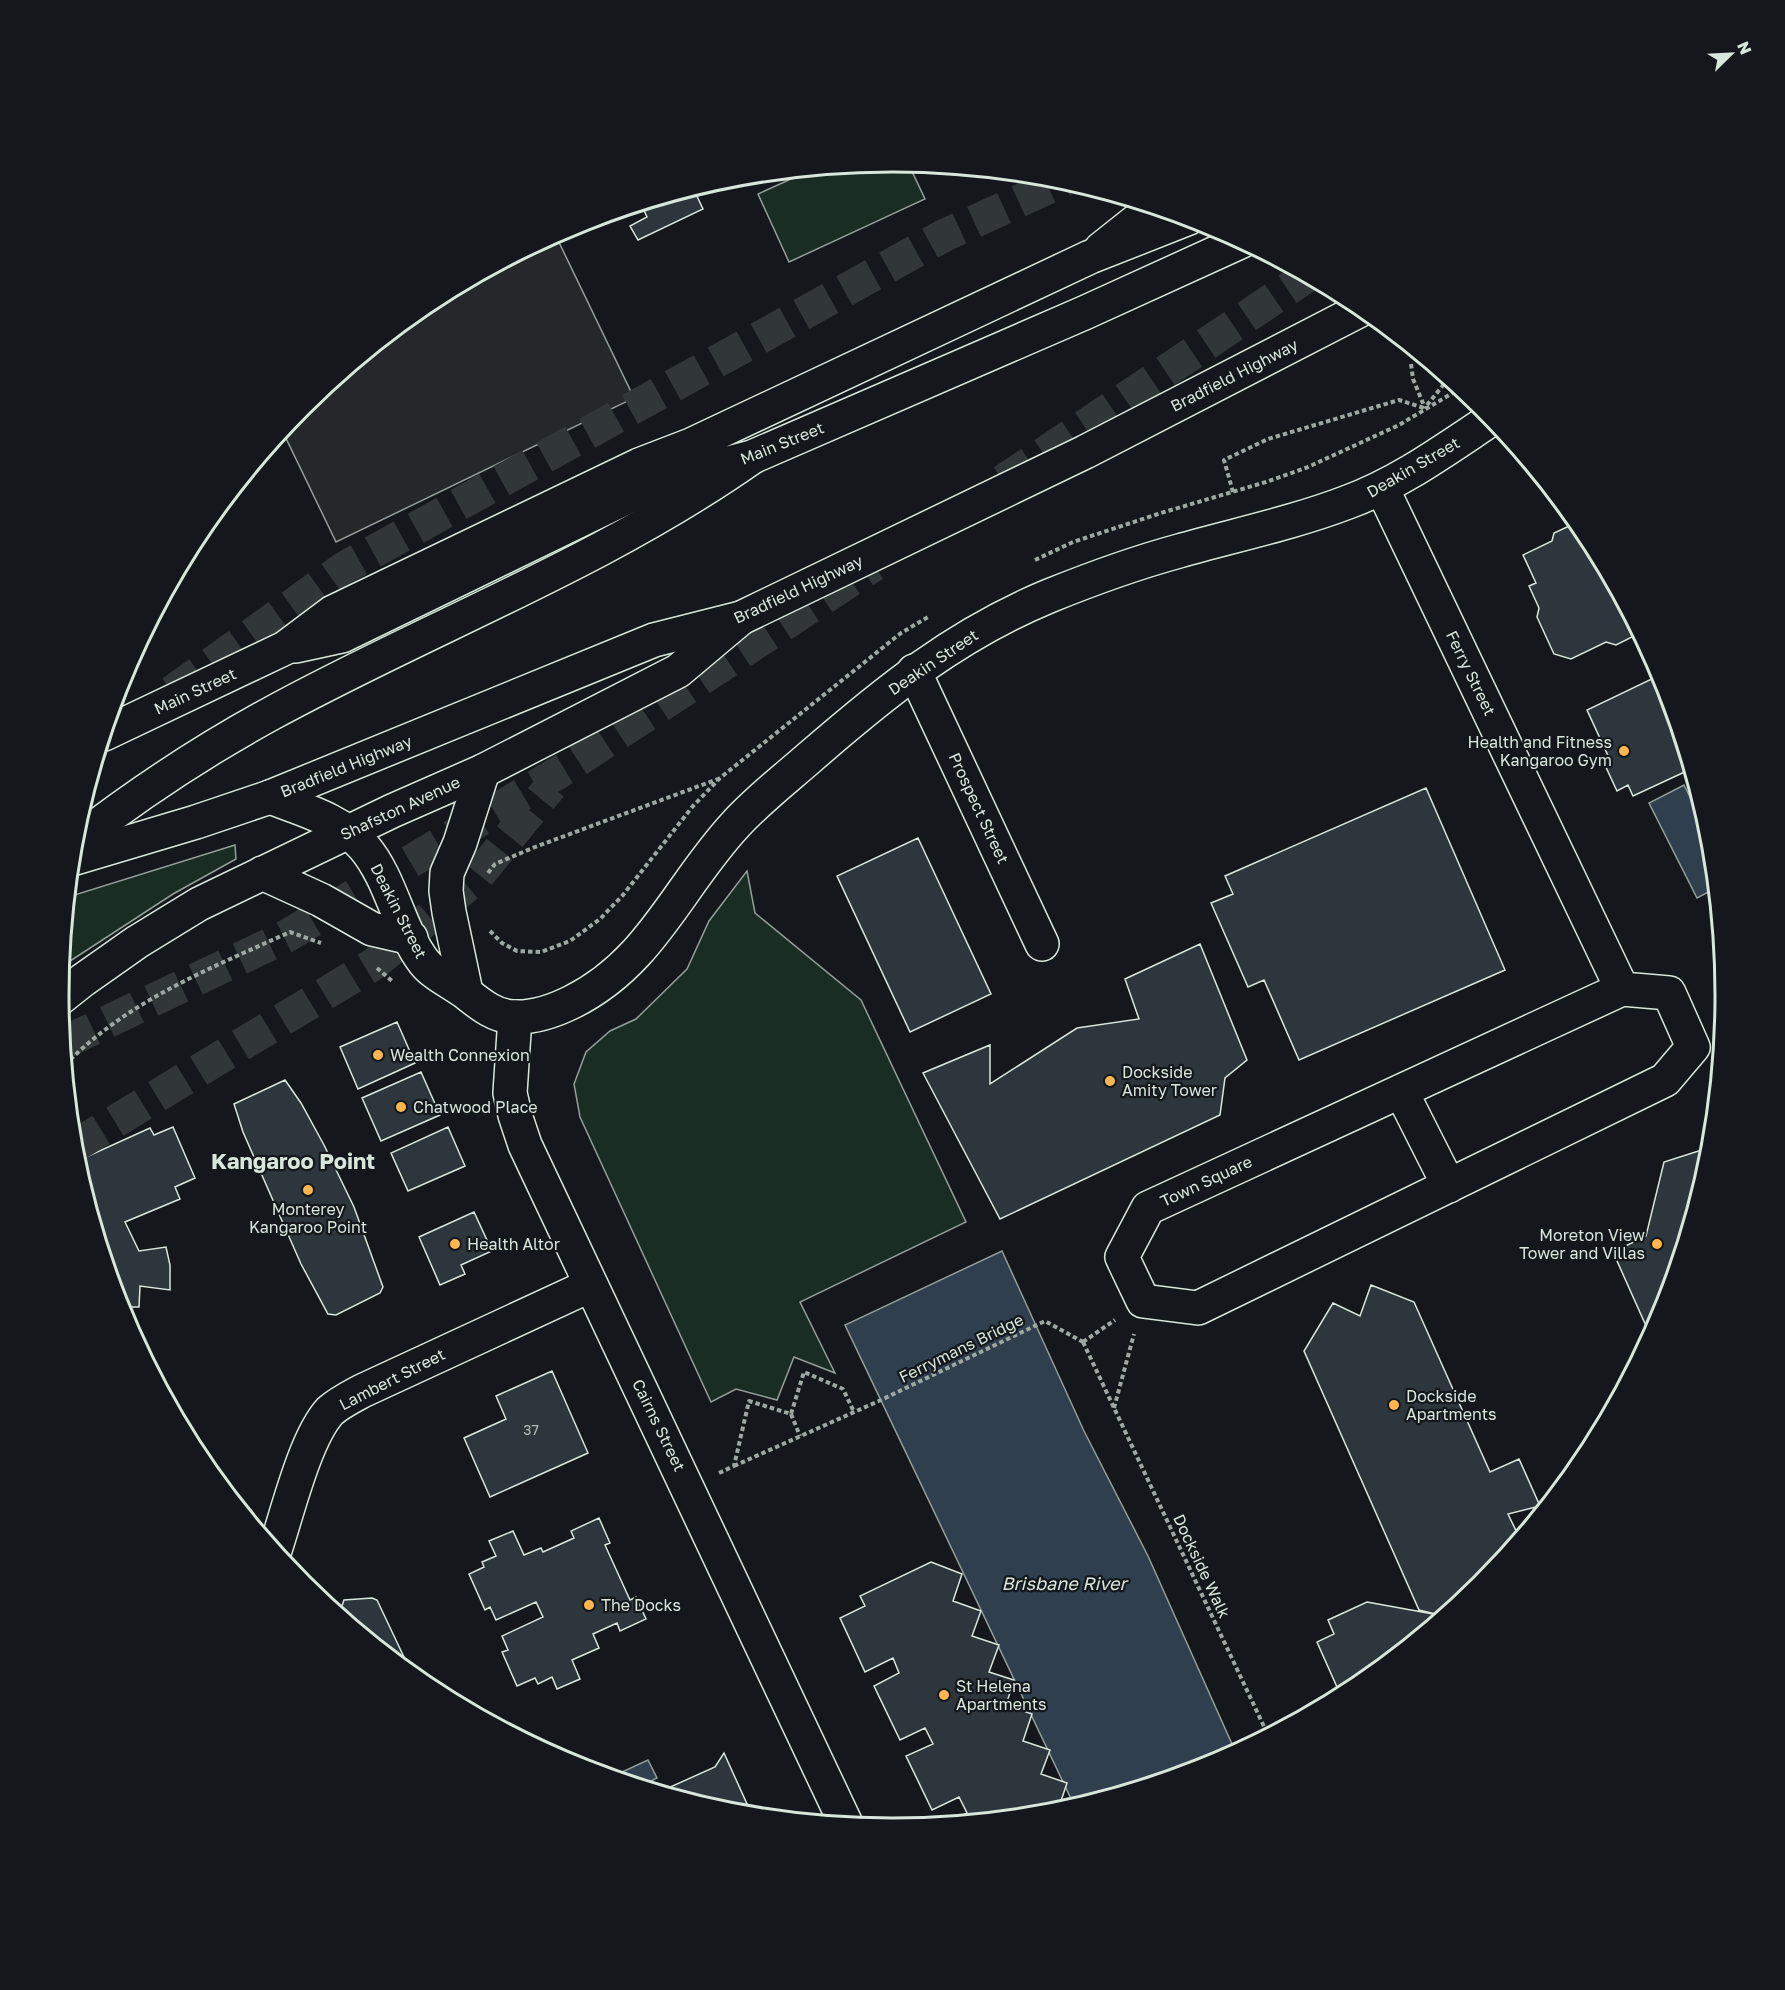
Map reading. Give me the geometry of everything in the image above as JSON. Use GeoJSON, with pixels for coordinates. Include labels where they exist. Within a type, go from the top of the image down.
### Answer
{"type":"FeatureCollection","features":[{"type":"Feature","properties":{"kind":"main road","name":"Main Street"},"geometry":{"type":"LineString","coordinates":[[1090,258],[1135,222],[1152,213]]}},
{"type":"Feature","properties":{"kind":"main road","name":"Main Street"},"geometry":{"type":"LineString","coordinates":[[113,730],[285,648],[333,612],[639,465],[691,445],[1090,258],[1178,223]]}},
{"type":"Feature","properties":{"kind":"main road","name":"Main Street"},"geometry":{"type":"LineString","coordinates":[[285,648],[342,636],[642,490],[691,473],[752,457],[1084,313],[1233,245]]}},
{"type":"Feature","properties":{"kind":"main road","name":"Bradfield Highway"},"geometry":{"type":"LineString","coordinates":[[81,856],[270,797],[654,640],[741,618],[1075,457],[1354,313]]}},
{"type":"Feature","properties":{"kind":"main road","name":"Deakin Street"},"geometry":{"type":"LineString","coordinates":[[270,797],[338,824],[363,846],[375,863],[426,966],[488,1010],[502,1016],[542,1014],[564,1005],[605,982],[629,962],[672,909],[704,862],[738,822],[841,730],[914,671],[950,646],[991,623],[1048,597],[1175,552],[1338,506],[1382,488],[1485,423]]}},
{"type":"Feature","properties":{"kind":"main road"},"geometry":{"type":"LineString","coordinates":[[85,835],[150,787],[285,706],[502,599],[667,514],[752,457]]}},
{"type":"Feature","properties":{"kind":"main road","name":"Ferry Street"},"geometry":{"type":"LineString","coordinates":[[1382,488],[1622,989]]}},
{"type":"Feature","properties":{"kind":"main road","name":"Shafston Avenue"},"geometry":{"type":"LineString","coordinates":[[69,991],[137,942],[199,904],[348,832],[483,771],[678,671],[741,618]]}},
{"type":"Feature","properties":{"kind":"main road","name":"Prospect Street"},"geometry":{"type":"LineString","coordinates":[[914,671],[1042,944]]}},
{"type":"Feature","properties":{"kind":"main road"},"geometry":{"type":"LineString","coordinates":[[465,993],[449,912],[446,891],[447,873],[460,843],[483,771]]}},
{"type":"Feature","properties":{"kind":"main road"},"geometry":{"type":"LineString","coordinates":[[262,873],[346,913],[372,929],[411,938]]}},
{"type":"Feature","properties":{"kind":"main road","name":"Town Square"},"geometry":{"type":"LineString","coordinates":[[1622,989],[1669,993],[1693,1047],[1665,1080],[1198,1308],[1143,1301],[1122,1257],[1148,1208],[1401,1091],[1622,989]]}},
{"type":"Feature","properties":{"kind":"main road","name":"Cairns Street"},"geometry":{"type":"LineString","coordinates":[[515,1017],[510,1093],[525,1145],[843,1817]]}},
{"type":"Feature","properties":{"kind":"main road"},"geometry":{"type":"LineString","coordinates":[[1401,1091],[1449,1186]]}},
{"type":"Feature","properties":{"kind":"main road","name":"Lambert Street"},"geometry":{"type":"LineString","coordinates":[[277,1543],[308,1450],[319,1426],[331,1410],[362,1391],[591,1285]]}},
{"type":"Feature","properties":{"kind":"path"},"geometry":{"type":"LineString","coordinates":[[1411,364],[1413,379],[1425,408]]}},
{"type":"Feature","properties":{"kind":"path"},"geometry":{"type":"LineString","coordinates":[[1425,408],[1444,384]]}},
{"type":"Feature","properties":{"kind":"path"},"geometry":{"type":"LineString","coordinates":[[1034,561],[1073,542],[1308,467],[1399,424],[1453,393]]}},
{"type":"Feature","properties":{"kind":"path"},"geometry":{"type":"LineString","coordinates":[[1233,492],[1224,460],[1268,439],[1399,400],[1425,408]]}},
{"type":"Feature","properties":{"kind":"path"},"geometry":{"type":"LineString","coordinates":[[486,927],[502,943],[517,951],[541,952],[570,941],[600,919],[623,895],[693,807],[720,778],[901,633],[929,616]]}},
{"type":"Feature","properties":{"kind":"path"},"geometry":{"type":"LineString","coordinates":[[447,873],[482,881],[495,864],[720,778]]}},
{"type":"Feature","properties":{"kind":"path"},"geometry":{"type":"LineString","coordinates":[[72,1059],[101,1032],[149,999],[290,932],[329,946],[336,937],[346,913]]}},
{"type":"Feature","properties":{"kind":"path"},"geometry":{"type":"LineString","coordinates":[[1114,1408],[1143,1301]]}},
{"type":"Feature","properties":{"kind":"path","name":"Ferrymans Bridge"},"geometry":{"type":"LineString","coordinates":[[688,1488],[881,1400],[1045,1321],[1083,1342]]}},
{"type":"Feature","properties":{"kind":"path","name":"Dockside Walk"},"geometry":{"type":"LineString","coordinates":[[1083,1342],[1265,1729]]}},
{"type":"Feature","properties":{"kind":"path"},"geometry":{"type":"LineString","coordinates":[[800,1436],[790,1414],[804,1372],[843,1389],[854,1412]]}},
{"type":"Feature","properties":{"kind":"path"},"geometry":{"type":"LineString","coordinates":[[734,1466],[750,1401],[790,1414]]}},
{"type":"Feature","properties":{"kind":"green space"},"geometry":{"type":"Polygon","coordinates":[[[912,172],[925,199],[789,262],[758,194],[793,178],[839,173],[912,172]]]}},
{"type":"Feature","properties":{"kind":"green space"},"geometry":{"type":"Polygon","coordinates":[[[235,845],[236,859],[173,894],[70,961],[75,895],[235,845]]]}},
{"type":"Feature","properties":{"kind":"green space"},"geometry":{"type":"Polygon","coordinates":[[[747,871],[755,913],[861,1000],[966,1222],[800,1302],[835,1373],[794,1357],[777,1400],[736,1389],[711,1402],[580,1117],[574,1084],[586,1052],[610,1031],[636,1019],[687,969],[709,921],[747,871]]]}},
{"type":"Feature","properties":{"kind":"shaded area"},"geometry":{"type":"Polygon","coordinates":[[[559,242],[634,398],[336,542],[286,438],[350,376],[435,310],[528,256],[559,242]]]}},
{"type":"Feature","properties":{"kind":"water"},"geometry":{"type":"Polygon","coordinates":[[[1684,785],[1693,802],[1709,892],[1697,898],[1649,803],[1684,785]]]}},
{"type":"Feature","properties":{"kind":"water","name":"Brisbane River"},"geometry":{"type":"Polygon","coordinates":[[[1002,1251],[1084,1431],[1148,1556],[1232,1745],[1157,1775],[1071,1799],[845,1325],[1002,1251]]]}},
{"type":"Feature","properties":{"kind":"water"},"geometry":{"type":"Polygon","coordinates":[[[648,1760],[657,1778],[650,1781],[621,1772],[648,1760]]]}},
{"type":"Feature","properties":{"kind":"building"},"geometry":{"type":"Polygon","coordinates":[[[697,196],[703,209],[638,240],[630,226],[647,217],[644,210],[697,196]]]}},
{"type":"Feature","properties":{"kind":"building"},"geometry":{"type":"Polygon","coordinates":[[[1569,526],[1606,583],[1633,636],[1616,645],[1606,642],[1571,659],[1554,654],[1537,617],[1539,608],[1529,586],[1536,583],[1523,555],[1552,541],[1554,533],[1569,526]]]}},
{"type":"Feature","properties":{"kind":"building"},"geometry":{"type":"Polygon","coordinates":[[[1652,679],[1685,772],[1633,796],[1628,785],[1617,791],[1604,763],[1610,760],[1587,710],[1652,679]]]}},
{"type":"Feature","properties":{"kind":"building"},"geometry":{"type":"Polygon","coordinates":[[[1426,788],[1505,970],[1299,1060],[1264,980],[1248,987],[1211,903],[1233,894],[1225,876],[1426,788]]]}},
{"type":"Feature","properties":{"kind":"building"},"geometry":{"type":"Polygon","coordinates":[[[918,838],[991,994],[910,1032],[837,876],[918,838]]]}},
{"type":"Feature","properties":{"kind":"building","name":"Dockside Amity Tower"},"geometry":{"type":"Polygon","coordinates":[[[1200,944],[1247,1060],[1225,1078],[1220,1115],[1000,1219],[923,1073],[990,1045],[990,1084],[1077,1028],[1139,1019],[1125,979],[1200,944]]]}},
{"type":"Feature","properties":{"kind":"building","name":"Wealth Connexion"},"geometry":{"type":"Polygon","coordinates":[[[397,1022],[415,1063],[358,1089],[340,1047],[397,1022]]]}},
{"type":"Feature","properties":{"kind":"building","name":"Chatwood Place"},"geometry":{"type":"Polygon","coordinates":[[[421,1072],[440,1115],[381,1141],[362,1098],[421,1072]]]}},
{"type":"Feature","properties":{"kind":"building","name":"Monterey Kangaroo Point"},"geometry":{"type":"Polygon","coordinates":[[[285,1080],[301,1103],[324,1145],[354,1207],[383,1287],[380,1293],[336,1315],[328,1314],[301,1264],[243,1132],[234,1104],[285,1080]]]}},
{"type":"Feature","properties":{"kind":"building"},"geometry":{"type":"Polygon","coordinates":[[[173,1127],[195,1178],[175,1187],[180,1199],[125,1222],[139,1251],[166,1247],[170,1265],[170,1290],[140,1286],[139,1307],[131,1307],[97,1208],[85,1157],[150,1128],[154,1135],[173,1127]]]}},
{"type":"Feature","properties":{"kind":"building"},"geometry":{"type":"Polygon","coordinates":[[[448,1127],[465,1166],[408,1191],[391,1153],[448,1127]]]}},
{"type":"Feature","properties":{"kind":"building","name":"Moreton View Tower and Villas"},"geometry":{"type":"Polygon","coordinates":[[[1701,1150],[1688,1208],[1672,1260],[1646,1326],[1613,1252],[1646,1236],[1664,1162],[1701,1150]]]}},
{"type":"Feature","properties":{"kind":"building","name":"Health Altor"},"geometry":{"type":"Polygon","coordinates":[[[474,1212],[492,1251],[461,1265],[465,1274],[440,1285],[419,1237],[474,1212]]]}},
{"type":"Feature","properties":{"kind":"building","name":"Dockside Apartments"},"geometry":{"type":"Polygon","coordinates":[[[1371,1285],[1414,1302],[1490,1472],[1519,1459],[1539,1504],[1508,1514],[1517,1532],[1475,1577],[1435,1614],[1419,1610],[1304,1351],[1333,1303],[1360,1316],[1371,1285]]]}},
{"type":"Feature","properties":{"kind":"building"},"geometry":{"type":"Polygon","coordinates":[[[552,1371],[588,1453],[490,1497],[464,1438],[506,1419],[496,1396],[552,1371]]]}},
{"type":"Feature","properties":{"kind":"building","name":"The Docks"},"geometry":{"type":"Polygon","coordinates":[[[599,1518],[610,1543],[605,1545],[630,1600],[636,1597],[646,1619],[620,1631],[617,1623],[593,1634],[599,1648],[572,1660],[580,1679],[557,1689],[552,1677],[538,1684],[535,1678],[517,1686],[502,1652],[508,1650],[502,1636],[543,1617],[536,1602],[496,1620],[490,1607],[485,1610],[469,1574],[484,1567],[482,1562],[496,1556],[489,1541],[513,1531],[524,1555],[541,1548],[543,1552],[574,1538],[571,1531],[599,1518]]]}},
{"type":"Feature","properties":{"kind":"building","name":"St Helena Apartments"},"geometry":{"type":"Polygon","coordinates":[[[931,1562],[962,1574],[953,1601],[981,1611],[972,1636],[999,1645],[989,1672],[1014,1680],[1006,1705],[1032,1714],[1023,1741],[1050,1750],[1041,1774],[1067,1783],[1061,1801],[962,1815],[967,1813],[959,1797],[932,1810],[906,1756],[933,1744],[925,1728],[900,1740],[874,1686],[899,1673],[893,1658],[865,1672],[840,1618],[865,1606],[860,1596],[931,1562]]]}},
{"type":"Feature","properties":{"kind":"building"},"geometry":{"type":"Polygon","coordinates":[[[372,1598],[377,1600],[404,1658],[342,1606],[344,1600],[372,1598]]]}},
{"type":"Feature","properties":{"kind":"building"},"geometry":{"type":"Polygon","coordinates":[[[1367,1602],[1435,1614],[1394,1648],[1337,1688],[1317,1642],[1334,1634],[1328,1620],[1367,1602]]]}},
{"type":"Feature","properties":{"kind":"building"},"geometry":{"type":"Polygon","coordinates":[[[724,1753],[748,1805],[670,1787],[715,1767],[724,1753]]]}},
{"type":"Feature","properties":{"kind":"tunnel"},"geometry":{"type":"LineString","coordinates":[[172,692],[344,568],[945,235],[1051,187]]}},
{"type":"Feature","properties":{"kind":"tunnel"},"geometry":{"type":"LineString","coordinates":[[1003,481],[1301,280]]}},
{"type":"Feature","properties":{"kind":"tunnel"},"geometry":{"type":"LineString","coordinates":[[71,1039],[285,937],[566,768],[874,565]]}},
{"type":"Feature","properties":{"kind":"tunnel"},"geometry":{"type":"LineString","coordinates":[[83,1141],[374,964],[476,878],[551,786]]}},
{"type":"Feature","properties":{"kind":"place","name":"Health and Fitness Kangaroo Gym"},"geometry":{"type":"Point","coordinates":[1624,751]}},
{"type":"Feature","properties":{"kind":"place","name":"Wealth Connexion"},"geometry":{"type":"Point","coordinates":[378,1055]}},
{"type":"Feature","properties":{"kind":"place","name":"Dockside Amity Tower"},"geometry":{"type":"Point","coordinates":[1110,1081]}},
{"type":"Feature","properties":{"kind":"place","name":"Chatwood Place"},"geometry":{"type":"Point","coordinates":[401,1107]}},
{"type":"Feature","properties":{"kind":"place","name":"Monterey Kangaroo Point"},"geometry":{"type":"Point","coordinates":[308,1190]}},
{"type":"Feature","properties":{"kind":"place","name":"Health Altor"},"geometry":{"type":"Point","coordinates":[455,1244]}},
{"type":"Feature","properties":{"kind":"place","name":"Moreton View Tower and Villas"},"geometry":{"type":"Point","coordinates":[1657,1244]}},
{"type":"Feature","properties":{"kind":"place","name":"Dockside Apartments"},"geometry":{"type":"Point","coordinates":[1394,1405]}},
{"type":"Feature","properties":{"kind":"place","name":"The Docks"},"geometry":{"type":"Point","coordinates":[589,1605]}},
{"type":"Feature","properties":{"kind":"place","name":"St Helena Apartments"},"geometry":{"type":"Point","coordinates":[944,1695]}},
{"type":"Feature","properties":{"kind":"district","name":"Kangaroo Point"},"geometry":{"type":"Point","coordinates":[293,1160]}}]}
